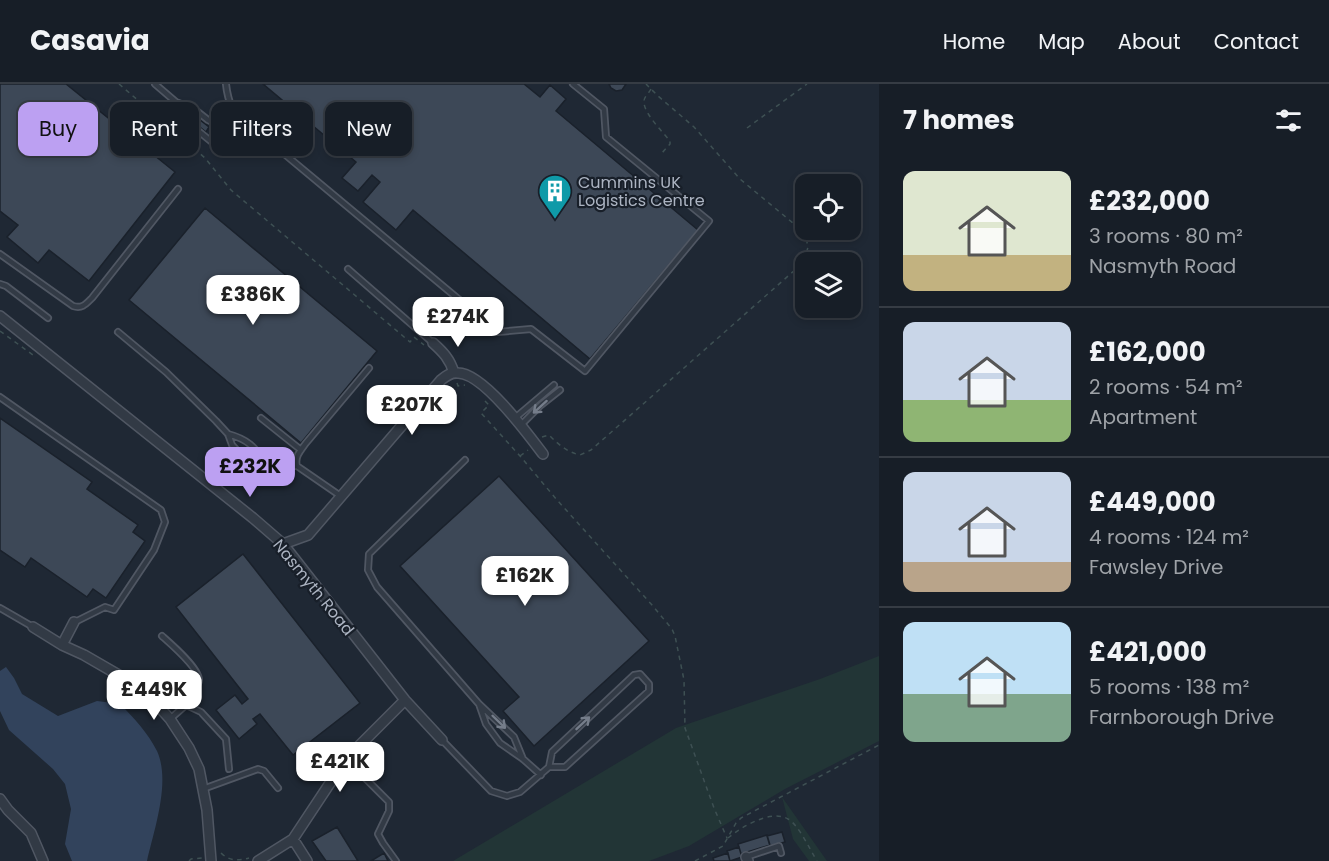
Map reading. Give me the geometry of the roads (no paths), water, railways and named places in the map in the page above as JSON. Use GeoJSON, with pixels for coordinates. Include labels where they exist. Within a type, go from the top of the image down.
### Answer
{"type":"FeatureCollection","features":[{"type":"Feature","properties":{"kind":"street","name":"Nasmyth Road"},"geometry":{"type":"LineString","coordinates":[[0,316],[283,544],[405,700],[442,740]]}},
{"type":"Feature","properties":{"kind":"street"},"geometry":{"type":"LineString","coordinates":[[428,344],[446,355],[454,373]]}},
{"type":"Feature","properties":{"kind":"street"},"geometry":{"type":"LineString","coordinates":[[283,544],[308,535],[441,380],[454,373],[459,372],[479,381],[518,422],[543,454]]}},
{"type":"Feature","properties":{"kind":"street"},"geometry":{"type":"LineString","coordinates":[[62,645],[74,622]]}},
{"type":"Feature","properties":{"kind":"street"},"geometry":{"type":"LineString","coordinates":[[33,627],[129,681],[150,697],[170,719],[189,748],[199,769],[207,810],[210,859]]}},
{"type":"Feature","properties":{"kind":"street"},"geometry":{"type":"LineString","coordinates":[[256,857],[294,839],[345,759],[405,700]]}},
{"type":"Feature","properties":{"kind":"street"},"geometry":{"type":"LineString","coordinates":[[0,799],[31,833],[43,861]]}},
{"type":"Feature","properties":{"kind":"street"},"geometry":{"type":"LineString","coordinates":[[294,839],[307,861]]}},
{"type":"Feature","properties":{"kind":"lane"},"geometry":{"type":"LineString","coordinates":[[155,84],[176,102]]}},
{"type":"Feature","properties":{"kind":"lane"},"geometry":{"type":"LineString","coordinates":[[226,84],[229,102]]}},
{"type":"Feature","properties":{"kind":"lane"},"geometry":{"type":"LineString","coordinates":[[287,156],[498,332],[531,329],[585,371],[709,221],[606,136],[604,109],[573,84]]}},
{"type":"Feature","properties":{"kind":"lane"},"geometry":{"type":"LineString","coordinates":[[199,131],[211,140]]}},
{"type":"Feature","properties":{"kind":"lane"},"geometry":{"type":"LineString","coordinates":[[0,254],[78,308],[92,298],[178,189]]}},
{"type":"Feature","properties":{"kind":"lane"},"geometry":{"type":"LineString","coordinates":[[348,269],[428,344]]}},
{"type":"Feature","properties":{"kind":"lane"},"geometry":{"type":"LineString","coordinates":[[0,284],[6,286],[48,318]]}},
{"type":"Feature","properties":{"kind":"lane"},"geometry":{"type":"LineString","coordinates":[[118,332],[166,372],[228,434],[232,445],[243,457],[252,462],[297,466],[342,496]]}},
{"type":"Feature","properties":{"kind":"lane"},"geometry":{"type":"LineString","coordinates":[[297,466],[296,458],[301,450],[369,368]]}},
{"type":"Feature","properties":{"kind":"lane"},"geometry":{"type":"LineString","coordinates":[[518,422],[554,385]]}},
{"type":"Feature","properties":{"kind":"lane"},"geometry":{"type":"LineString","coordinates":[[518,422],[560,390]]}},
{"type":"Feature","properties":{"kind":"lane"},"geometry":{"type":"LineString","coordinates":[[0,397],[161,510],[165,522],[154,550],[114,610],[105,608],[74,622]]}},
{"type":"Feature","properties":{"kind":"lane"},"geometry":{"type":"LineString","coordinates":[[261,418],[301,450]]}},
{"type":"Feature","properties":{"kind":"lane"},"geometry":{"type":"LineString","coordinates":[[228,434],[241,437],[251,445],[258,451],[265,464]]}},
{"type":"Feature","properties":{"kind":"lane"},"geometry":{"type":"LineString","coordinates":[[465,460],[369,554],[368,570],[377,587],[479,704],[514,737],[523,759]]}},
{"type":"Feature","properties":{"kind":"lane"},"geometry":{"type":"LineString","coordinates":[[0,608],[33,627]]}},
{"type":"Feature","properties":{"kind":"lane"},"geometry":{"type":"LineString","coordinates":[[162,636],[195,669],[199,677],[199,682],[186,705],[170,719]]}},
{"type":"Feature","properties":{"kind":"lane"},"geometry":{"type":"LineString","coordinates":[[442,740],[491,791],[507,796],[520,792],[549,767],[552,752],[634,675],[640,674],[649,684],[649,691],[565,767],[549,767]]}},
{"type":"Feature","properties":{"kind":"lane"},"geometry":{"type":"LineString","coordinates":[[479,704],[486,724],[500,744],[523,759],[541,775]]}},
{"type":"Feature","properties":{"kind":"lane"},"geometry":{"type":"LineString","coordinates":[[186,705],[201,712],[226,739],[229,769]]}},
{"type":"Feature","properties":{"kind":"lane"},"geometry":{"type":"LineString","coordinates":[[345,759],[388,802],[389,811],[378,834],[396,861]]}},
{"type":"Feature","properties":{"kind":"lane"},"geometry":{"type":"LineString","coordinates":[[203,789],[258,769],[264,771],[278,788]]}},
{"type":"Feature","properties":{"kind":"lane"},"geometry":{"type":"LineString","coordinates":[[747,859],[779,846],[781,853]]}},
{"type":"Feature","properties":{"kind":"water"},"geometry":{"type":"Polygon","coordinates":[[[6,667],[22,694],[58,716],[97,701],[120,704],[145,732],[157,751],[162,777],[160,806],[147,861],[72,861],[65,844],[71,809],[65,784],[53,769],[9,730],[0,711],[0,671],[6,667]]]}},
{"type":"Feature","properties":{"kind":"place","name":"Cummins UK Logistics Centre"},"geometry":{"type":"Point","coordinates":[555,220]}}]}
